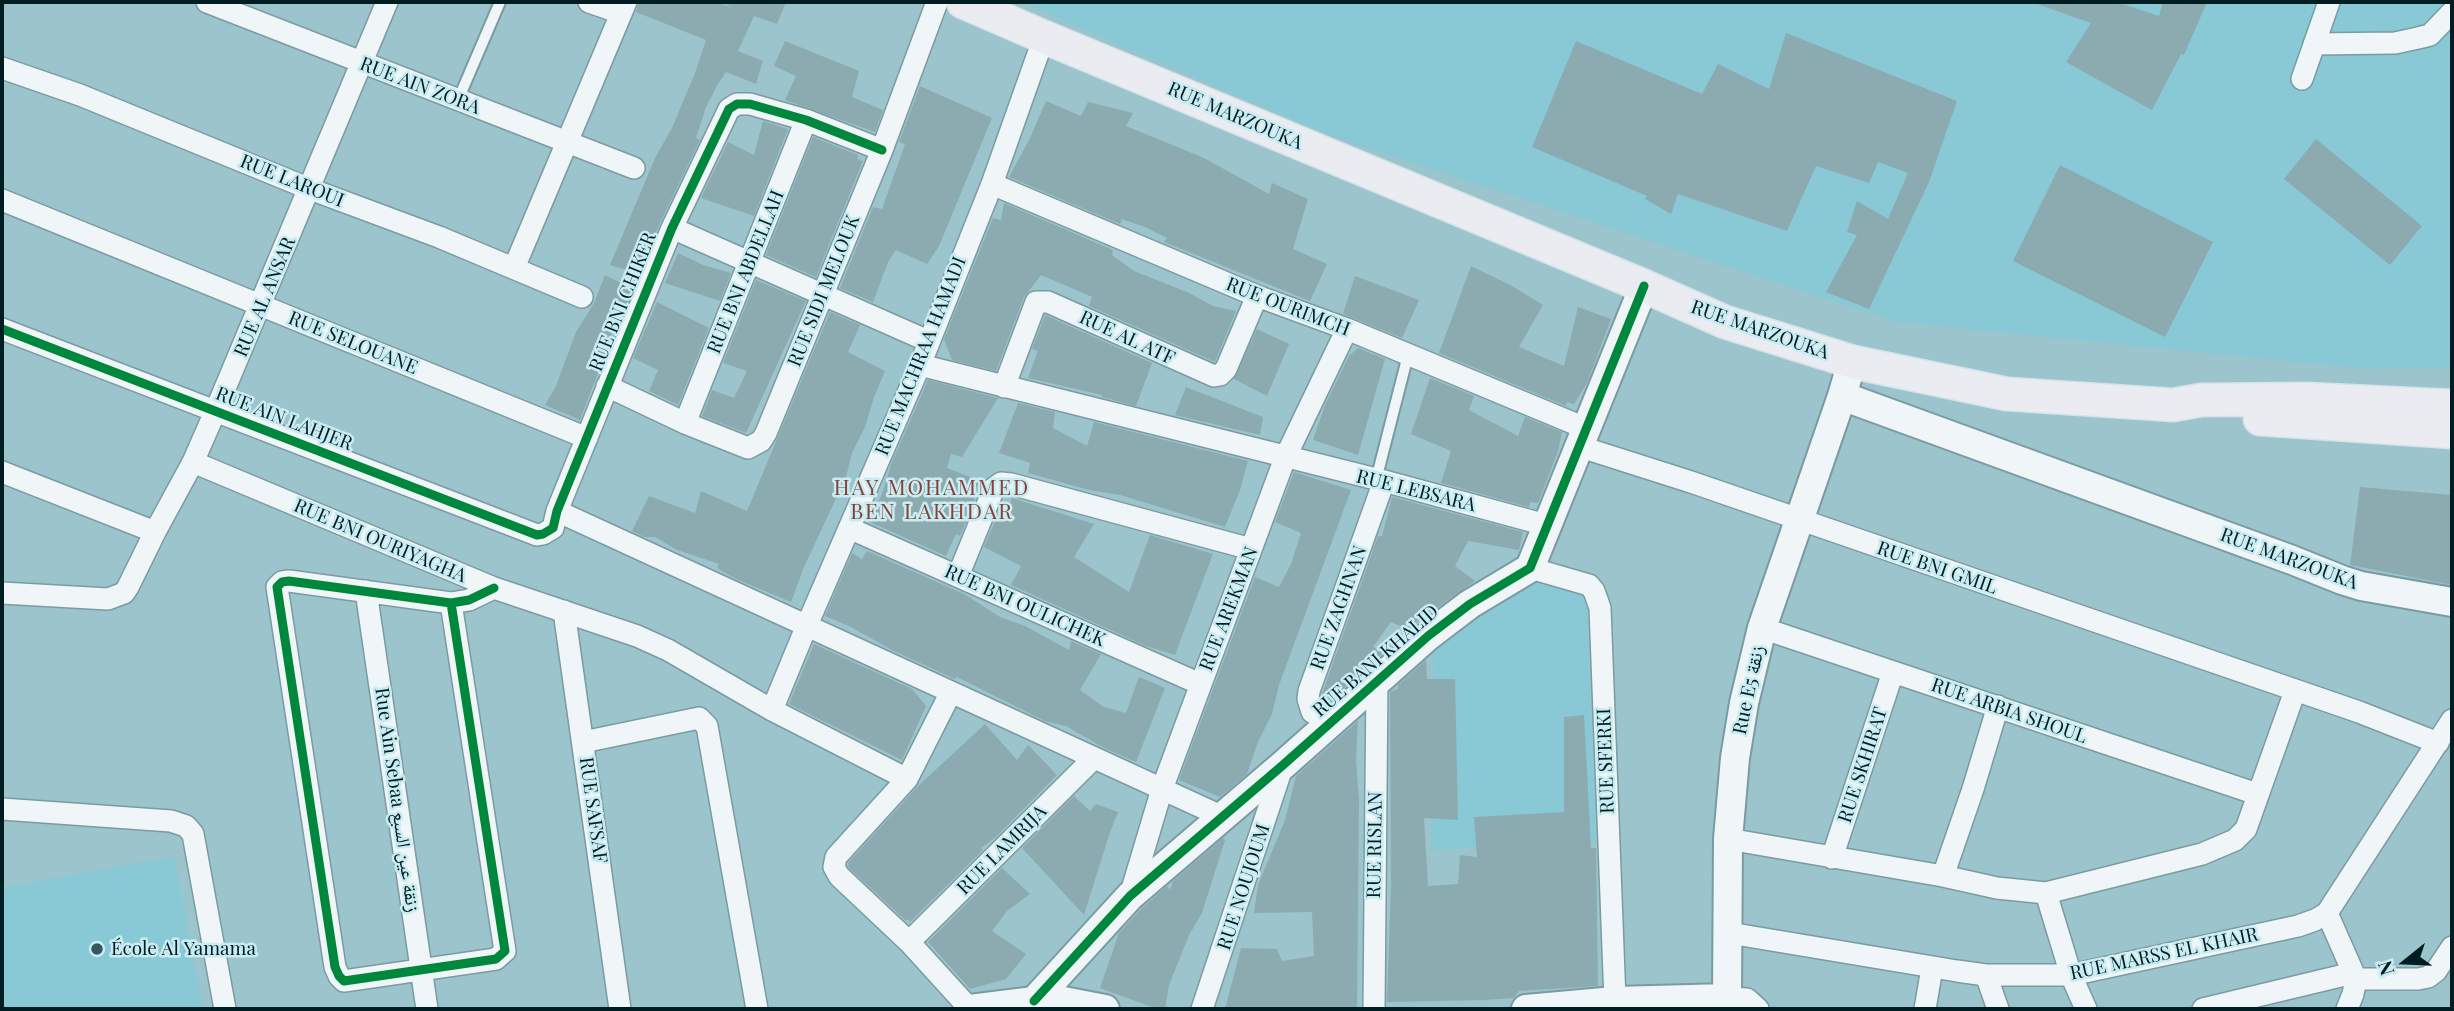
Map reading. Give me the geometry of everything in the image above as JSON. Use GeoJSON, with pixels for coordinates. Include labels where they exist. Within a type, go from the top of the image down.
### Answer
{"type":"FeatureCollection","features":[{"type":"Feature","properties":{"kind":"main road","name":"RUE MARZOUKA"},"geometry":{"type":"LineString","coordinates":[[963,2],[1725,322],[1853,362]]}},
{"type":"Feature","properties":{"kind":"main road"},"geometry":{"type":"LineString","coordinates":[[1853,362],[2007,394],[2173,405],[2201,400],[2307,399],[2452,406]]}},
{"type":"Feature","properties":{"kind":"main road"},"geometry":{"type":"LineString","coordinates":[[2173,405],[2200,416],[2452,432]]}},
{"type":"Feature","properties":{"kind":"street","name":"RUE AIN ZORA"},"geometry":{"type":"LineString","coordinates":[[207,2],[634,168]]}},
{"type":"Feature","properties":{"kind":"street","name":"RUE AL ANSAR"},"geometry":{"type":"LineString","coordinates":[[2,593],[108,599],[116,598],[128,587],[193,462],[387,2]]}},
{"type":"Feature","properties":{"kind":"street"},"geometry":{"type":"LineString","coordinates":[[514,268],[623,7],[589,2]]}},
{"type":"Feature","properties":{"kind":"street","name":"RUE SIDI MELOUK"},"geometry":{"type":"LineString","coordinates":[[685,423],[748,448],[761,441],[766,433],[882,150],[937,2]]}},
{"type":"Feature","properties":{"kind":"street"},"geometry":{"type":"LineString","coordinates":[[2302,79],[2329,2]]}},
{"type":"Feature","properties":{"kind":"street"},"geometry":{"type":"LineString","coordinates":[[2314,44],[2395,43],[2418,38],[2430,35],[2452,12]]}},
{"type":"Feature","properties":{"kind":"street","name":"RUE MACHRAA HAMADI"},"geometry":{"type":"LineString","coordinates":[[772,710],[920,365],[992,184],[1044,37]]}},
{"type":"Feature","properties":{"kind":"street","name":"RUE LAROUI"},"geometry":{"type":"LineString","coordinates":[[2,68],[439,237],[582,297]]}},
{"type":"Feature","properties":{"kind":"street","name":"RUE BNI CHIKER"},"geometry":{"type":"LineString","coordinates":[[555,520],[672,228],[730,109],[737,104],[750,104],[806,120]]}},
{"type":"Feature","properties":{"kind":"street"},"geometry":{"type":"LineString","coordinates":[[806,120],[882,150]]}},
{"type":"Feature","properties":{"kind":"street","name":"RUE BNI ABDELLAH"},"geometry":{"type":"LineString","coordinates":[[685,423],[806,120]]}},
{"type":"Feature","properties":{"kind":"street","name":"RUE OURIMCH"},"geometry":{"type":"LineString","coordinates":[[992,184],[1257,296],[1408,355],[1581,437]]}},
{"type":"Feature","properties":{"kind":"street","name":"RUE SELOUANE"},"geometry":{"type":"LineString","coordinates":[[2,200],[587,438]]}},
{"type":"Feature","properties":{"kind":"street"},"geometry":{"type":"LineString","coordinates":[[672,228],[928,341]]}},
{"type":"Feature","properties":{"kind":"street"},"geometry":{"type":"LineString","coordinates":[[1530,568],[1644,286]]}},
{"type":"Feature","properties":{"kind":"street","name":"RUE AL ATF"},"geometry":{"type":"LineString","coordinates":[[1004,387],[1036,302],[1048,302],[1214,376],[1220,375],[1226,369],[1257,296]]}},
{"type":"Feature","properties":{"kind":"street","name":"RUE AIN LAHJER"},"geometry":{"type":"LineString","coordinates":[[2,329],[537,535],[548,532],[555,520]]}},
{"type":"Feature","properties":{"kind":"street","name":"RUE AREKMAN"},"geometry":{"type":"LineString","coordinates":[[1130,896],[1163,789],[1251,549],[1286,458],[1347,330]]}},
{"type":"Feature","properties":{"kind":"street","name":"RUE MARZOUKA"},"geometry":{"type":"LineString","coordinates":[[1853,362],[1842,396],[2351,583],[2452,601]]}},
{"type":"Feature","properties":{"kind":"street","name":"RUE LEBSARA"},"geometry":{"type":"LineString","coordinates":[[920,365],[1546,525]]}},
{"type":"Feature","properties":{"kind":"street"},"geometry":{"type":"LineString","coordinates":[[607,386],[685,423]]}},
{"type":"Feature","properties":{"kind":"street","name":"Rue E5 زنقة"},"geometry":{"type":"LineString","coordinates":[[1744,1002],[1729,933],[1728,839],[1735,758],[1744,703],[1762,628],[1842,396]]}},
{"type":"Feature","properties":{"kind":"street","name":"RUE BNI GMIL"},"geometry":{"type":"LineString","coordinates":[[1581,437],[1691,482],[1799,521],[2295,691],[2438,743]]}},
{"type":"Feature","properties":{"kind":"street","name":"RUE BNI OURIYAGHA"},"geometry":{"type":"LineString","coordinates":[[193,462],[494,588],[668,650],[772,710],[907,779]]}},
{"type":"Feature","properties":{"kind":"street"},"geometry":{"type":"LineString","coordinates":[[2,472],[155,532]]}},
{"type":"Feature","properties":{"kind":"street","name":"RUE ZAGHNAN"},"geometry":{"type":"LineString","coordinates":[[1334,719],[1323,718],[1312,712],[1308,699],[1309,691],[1380,481]]}},
{"type":"Feature","properties":{"kind":"street"},"geometry":{"type":"LineString","coordinates":[[958,576],[995,488],[1001,484],[1011,484],[1251,549]]}},
{"type":"Feature","properties":{"kind":"street"},"geometry":{"type":"LineString","coordinates":[[555,520],[807,625],[1223,817]]}},
{"type":"Feature","properties":{"kind":"street","name":"RUE BNI OULICHEK"},"geometry":{"type":"LineString","coordinates":[[849,528],[1200,684]]}},
{"type":"Feature","properties":{"kind":"street","name":"RUE BANI KHALID"},"geometry":{"type":"LineString","coordinates":[[1048,1003],[1130,896],[1428,636],[1470,604],[1530,568]]}},
{"type":"Feature","properties":{"kind":"street","name":"RUE SFERKI"},"geometry":{"type":"LineString","coordinates":[[1530,568],[1589,585],[1600,608],[1602,1005]]}},
{"type":"Feature","properties":{"kind":"street"},"geometry":{"type":"LineString","coordinates":[[451,603],[505,947],[503,954],[496,959],[347,982],[341,979],[337,971],[277,587],[282,582],[289,581],[451,603],[469,600],[494,588]]}},
{"type":"Feature","properties":{"kind":"street","name":"Rue Ain Sebaa زنقة عين السبع"},"geometry":{"type":"LineString","coordinates":[[366,591],[427,1009]]}},
{"type":"Feature","properties":{"kind":"street","name":"RUE SAFSAF"},"geometry":{"type":"LineString","coordinates":[[564,611],[620,1009]]}},
{"type":"Feature","properties":{"kind":"street","name":"RUE ARBIA SHOUL"},"geometry":{"type":"LineString","coordinates":[[1762,628],[2257,794]]}},
{"type":"Feature","properties":{"kind":"street","name":"RUE SKHIRAT"},"geometry":{"type":"LineString","coordinates":[[1832,858],[1893,672]]}},
{"type":"Feature","properties":{"kind":"street","name":"RUE RISLAN"},"geometry":{"type":"LineString","coordinates":[[1374,1009],[1377,681]]}},
{"type":"Feature","properties":{"kind":"street"},"geometry":{"type":"LineString","coordinates":[[1728,839],[1943,876],[1997,888],[2046,893],[2220,848],[2235,840],[2246,829],[2295,691]]}},
{"type":"Feature","properties":{"kind":"street"},"geometry":{"type":"LineString","coordinates":[[951,692],[907,779],[836,858],[834,867],[839,876],[909,942],[970,1009],[1048,1003],[1105,1009]]}},
{"type":"Feature","properties":{"kind":"street"},"geometry":{"type":"LineString","coordinates":[[1943,876],[1998,706]]}},
{"type":"Feature","properties":{"kind":"street"},"geometry":{"type":"LineString","coordinates":[[583,742],[699,718],[708,726],[757,1009]]}},
{"type":"Feature","properties":{"kind":"street"},"geometry":{"type":"LineString","coordinates":[[2347,1009],[2353,995],[2355,976],[2327,913],[2452,720]]}},
{"type":"Feature","properties":{"kind":"street","name":"RUE LAMRIJA"},"geometry":{"type":"LineString","coordinates":[[909,942],[1094,758]]}},
{"type":"Feature","properties":{"kind":"street","name":"RUE NOUJOUM"},"geometry":{"type":"LineString","coordinates":[[1202,1009],[1283,765]]}},
{"type":"Feature","properties":{"kind":"street"},"geometry":{"type":"LineString","coordinates":[[2,809],[171,821],[190,829],[225,1009]]}},
{"type":"Feature","properties":{"kind":"street"},"geometry":{"type":"LineString","coordinates":[[2046,893],[2071,975],[2086,1009]]}},
{"type":"Feature","properties":{"kind":"street","name":"RUE MARSS EL KHAIR"},"geometry":{"type":"LineString","coordinates":[[1729,933],[1986,975],[2071,975],[2298,926],[2327,913]]}},
{"type":"Feature","properties":{"kind":"street"},"geometry":{"type":"LineString","coordinates":[[2203,1009],[2355,976],[2418,979],[2428,977],[2452,947]]}},
{"type":"Feature","properties":{"kind":"street"},"geometry":{"type":"LineString","coordinates":[[1925,1009],[1932,968]]}},
{"type":"Feature","properties":{"kind":"street"},"geometry":{"type":"LineString","coordinates":[[1986,975],[1998,1009]]}},
{"type":"Feature","properties":{"kind":"street"},"geometry":{"type":"LineString","coordinates":[[1526,1009],[1744,1002]]}},
{"type":"Feature","properties":{"kind":"lane"},"geometry":{"type":"LineString","coordinates":[[458,100],[500,2]]}},
{"type":"Feature","properties":{"kind":"lane"},"geometry":{"type":"LineString","coordinates":[[1380,481],[1408,355]]}},
{"type":"Feature","properties":{"kind":"shaded area"},"geometry":{"type":"Polygon","coordinates":[[[1020,2],[2452,2],[2452,367],[2367,369],[1896,322],[1334,137],[1020,2]]]}},
{"type":"Feature","properties":{"kind":"shaded area"},"geometry":{"type":"Polygon","coordinates":[[[1533,577],[1586,592],[1596,841],[1431,850],[1434,634],[1533,577]]]}},
{"type":"Feature","properties":{"kind":"shaded area","name":"École Al Yamama"},"geometry":{"type":"Polygon","coordinates":[[[174,856],[203,1009],[2,1009],[2,888],[174,856]]]}},
{"type":"Feature","properties":{"kind":"building"},"geometry":{"type":"Polygon","coordinates":[[[639,2],[716,2],[733,8],[722,2],[786,2],[777,24],[754,16],[738,51],[763,61],[756,84],[726,72],[718,84],[706,107],[696,138],[700,140],[639,274],[610,265],[655,158],[672,128],[706,40],[636,12],[639,2]]]}},
{"type":"Feature","properties":{"kind":"building"},"geometry":{"type":"Polygon","coordinates":[[[2037,2],[2117,2],[2159,16],[2163,2],[2207,2],[2184,55],[2181,54],[2152,110],[2066,62],[2091,23],[2037,2]]]}},
{"type":"Feature","properties":{"kind":"building"},"geometry":{"type":"Polygon","coordinates":[[[1786,33],[1957,101],[1929,182],[1869,309],[1826,292],[1857,235],[1847,232],[1857,201],[1888,219],[1908,173],[1878,162],[1869,183],[1816,166],[1787,231],[1678,194],[1671,214],[1645,199],[1647,196],[1532,147],[1576,41],[1702,94],[1718,64],[1769,89],[1786,33]]]}},
{"type":"Feature","properties":{"kind":"building"},"geometry":{"type":"Polygon","coordinates":[[[785,41],[859,71],[852,97],[883,110],[875,132],[785,100],[796,76],[774,66],[785,41]]]}},
{"type":"Feature","properties":{"kind":"building"},"geometry":{"type":"Polygon","coordinates":[[[920,86],[992,118],[939,246],[927,264],[896,250],[888,262],[873,302],[840,288],[873,207],[882,209],[905,144],[899,142],[920,86]]]}},
{"type":"Feature","properties":{"kind":"building"},"geometry":{"type":"Polygon","coordinates":[[[1046,101],[1081,116],[1088,102],[1133,113],[1126,126],[1204,158],[1269,194],[1272,183],[1308,199],[1293,249],[1327,264],[1310,301],[1164,242],[1167,238],[1145,227],[1122,219],[1120,224],[1009,177],[1046,101]]]}},
{"type":"Feature","properties":{"kind":"building"},"geometry":{"type":"Polygon","coordinates":[[[763,121],[788,129],[754,216],[701,198],[728,142],[754,155],[763,121]]]}},
{"type":"Feature","properties":{"kind":"building"},"geometry":{"type":"Polygon","coordinates":[[[813,137],[858,155],[857,159],[863,161],[816,277],[766,255],[813,137]]]}},
{"type":"Feature","properties":{"kind":"building"},"geometry":{"type":"Polygon","coordinates":[[[2316,139],[2422,226],[2390,265],[2284,179],[2316,139]]]}},
{"type":"Feature","properties":{"kind":"building"},"geometry":{"type":"Polygon","coordinates":[[[2060,165],[2213,242],[2165,337],[2013,261],[2060,165]]]}},
{"type":"Feature","properties":{"kind":"building"},"geometry":{"type":"Polygon","coordinates":[[[1004,203],[1113,250],[1112,255],[1134,271],[1187,292],[1213,306],[1236,311],[1215,362],[1089,306],[1092,297],[1041,275],[1024,297],[996,371],[952,360],[944,339],[993,218],[1001,220],[1004,203]]]}},
{"type":"Feature","properties":{"kind":"building"},"geometry":{"type":"Polygon","coordinates":[[[678,253],[703,265],[731,273],[720,301],[665,283],[678,253]]]}},
{"type":"Feature","properties":{"kind":"building"},"geometry":{"type":"Polygon","coordinates":[[[1471,266],[1543,305],[1519,347],[1564,366],[1578,307],[1611,319],[1587,383],[1574,404],[1567,402],[1566,406],[1439,353],[1471,266]]]}},
{"type":"Feature","properties":{"kind":"building"},"geometry":{"type":"Polygon","coordinates":[[[605,275],[633,289],[628,302],[615,318],[608,347],[580,420],[545,405],[556,386],[576,332],[594,303],[605,275]]]}},
{"type":"Feature","properties":{"kind":"building"},"geometry":{"type":"Polygon","coordinates":[[[1355,276],[1419,300],[1402,338],[1343,314],[1355,276]]]}},
{"type":"Feature","properties":{"kind":"building"},"geometry":{"type":"Polygon","coordinates":[[[756,280],[806,301],[746,433],[702,416],[712,390],[734,398],[747,371],[723,363],[756,280]]]}},
{"type":"Feature","properties":{"kind":"building"},"geometry":{"type":"Polygon","coordinates":[[[657,302],[709,328],[678,405],[649,391],[658,370],[633,358],[657,302]]]}},
{"type":"Feature","properties":{"kind":"building"},"geometry":{"type":"Polygon","coordinates":[[[830,312],[860,325],[848,352],[885,371],[865,427],[852,453],[846,477],[804,567],[791,602],[736,579],[717,568],[719,564],[677,550],[655,537],[644,537],[632,531],[649,496],[695,513],[701,491],[747,511],[830,312]]]}},
{"type":"Feature","properties":{"kind":"building"},"geometry":{"type":"Polygon","coordinates":[[[1045,315],[1152,363],[1136,406],[1102,395],[1028,378],[1038,351],[1032,349],[1045,315]]]}},
{"type":"Feature","properties":{"kind":"building"},"geometry":{"type":"Polygon","coordinates":[[[1257,329],[1289,344],[1267,396],[1234,379],[1257,329]]]}},
{"type":"Feature","properties":{"kind":"building"},"geometry":{"type":"Polygon","coordinates":[[[1358,348],[1385,359],[1358,455],[1313,440],[1325,405],[1349,356],[1358,348]]]}},
{"type":"Feature","properties":{"kind":"building"},"geometry":{"type":"Polygon","coordinates":[[[1430,378],[1474,396],[1469,410],[1518,436],[1525,417],[1562,432],[1558,451],[1538,503],[1530,502],[1529,507],[1441,483],[1451,451],[1411,434],[1430,378]]]}},
{"type":"Feature","properties":{"kind":"building"},"geometry":{"type":"Polygon","coordinates":[[[928,380],[998,398],[962,457],[951,454],[947,468],[980,481],[971,497],[975,499],[960,536],[956,534],[946,556],[870,522],[892,462],[928,380]]]}},
{"type":"Feature","properties":{"kind":"building"},"geometry":{"type":"Polygon","coordinates":[[[1186,387],[1263,417],[1260,435],[1175,415],[1186,387]]]}},
{"type":"Feature","properties":{"kind":"building"},"geometry":{"type":"Polygon","coordinates":[[[1018,403],[1055,412],[1053,428],[1087,446],[1094,422],[1248,461],[1225,527],[1120,495],[1089,490],[1028,473],[1030,463],[999,453],[1018,403]]]}},
{"type":"Feature","properties":{"kind":"building"},"geometry":{"type":"Polygon","coordinates":[[[1294,472],[1351,490],[1279,685],[1272,714],[1258,742],[1247,774],[1220,797],[1179,780],[1255,577],[1279,587],[1291,564],[1301,533],[1275,522],[1294,472]]]}},
{"type":"Feature","properties":{"kind":"building"},"geometry":{"type":"Polygon","coordinates":[[[2360,487],[2452,495],[2452,585],[2350,565],[2360,487]]]}},
{"type":"Feature","properties":{"kind":"building"},"geometry":{"type":"Polygon","coordinates":[[[1392,497],[1523,532],[1519,550],[1468,541],[1455,566],[1475,581],[1433,611],[1423,609],[1415,625],[1409,630],[1391,622],[1373,647],[1384,652],[1332,699],[1322,694],[1378,536],[1382,536],[1392,497]]]}},
{"type":"Feature","properties":{"kind":"building"},"geometry":{"type":"Polygon","coordinates":[[[1012,498],[1094,524],[1074,557],[1129,592],[1150,535],[1213,554],[1175,655],[1146,646],[1011,585],[1021,566],[984,547],[1001,507],[1008,509],[1012,498]]]}},
{"type":"Feature","properties":{"kind":"building"},"geometry":{"type":"Polygon","coordinates":[[[867,551],[964,594],[1000,617],[1025,626],[1069,650],[1071,641],[1101,654],[1080,690],[1104,707],[1126,713],[1139,677],[1165,688],[1136,762],[1104,748],[1066,726],[1045,721],[825,616],[852,553],[862,559],[867,551]]]}},
{"type":"Feature","properties":{"kind":"building"},"geometry":{"type":"Polygon","coordinates":[[[814,644],[912,689],[926,706],[902,760],[789,704],[814,644]]]}},
{"type":"Feature","properties":{"kind":"building"},"geometry":{"type":"Polygon","coordinates":[[[1426,660],[1427,679],[1455,679],[1458,820],[1424,818],[1428,886],[1458,884],[1460,855],[1477,857],[1474,817],[1564,812],[1564,717],[1584,715],[1591,848],[1596,848],[1598,986],[1519,991],[1514,998],[1387,1002],[1391,883],[1390,692],[1398,689],[1398,685],[1426,660]]]}},
{"type":"Feature","properties":{"kind":"building"},"geometry":{"type":"Polygon","coordinates":[[[1358,721],[1357,1009],[1225,1009],[1241,948],[1277,949],[1282,961],[1314,956],[1312,912],[1254,913],[1258,885],[1285,820],[1296,776],[1358,721]]]}},
{"type":"Feature","properties":{"kind":"building"},"geometry":{"type":"Polygon","coordinates":[[[985,724],[1017,760],[1028,745],[1057,775],[996,837],[981,848],[983,850],[910,922],[908,919],[906,921],[849,868],[848,863],[917,787],[985,724]]]}},
{"type":"Feature","properties":{"kind":"building"},"geometry":{"type":"Polygon","coordinates":[[[1074,796],[1090,811],[1096,804],[1118,812],[1084,915],[1022,848],[1074,796]]]}},
{"type":"Feature","properties":{"kind":"building"},"geometry":{"type":"Polygon","coordinates":[[[1223,838],[1225,840],[1202,913],[1189,935],[1169,985],[1165,1009],[1157,1009],[1100,988],[1119,933],[1142,908],[1167,886],[1170,890],[1173,881],[1223,838]]]}},
{"type":"Feature","properties":{"kind":"building"},"geometry":{"type":"Polygon","coordinates":[[[1002,868],[1030,894],[1007,911],[992,931],[1026,954],[1006,979],[970,989],[928,942],[1002,868]]]}},
{"type":"Feature","properties":{"kind":"cycle path"},"geometry":{"type":"LineString","coordinates":[[2,329],[537,535],[543,534],[553,528],[557,511],[672,228],[729,109],[737,104],[750,104],[806,120],[882,150]]}},
{"type":"Feature","properties":{"kind":"cycle path"},"geometry":{"type":"LineString","coordinates":[[1034,1001],[1130,896],[1428,636],[1470,604],[1530,568],[1644,286]]}},
{"type":"Feature","properties":{"kind":"cycle path"},"geometry":{"type":"LineString","coordinates":[[451,603],[505,951],[496,959],[344,981],[335,967],[277,587],[282,582],[289,581],[451,603],[469,600],[494,588]]}},
{"type":"Feature","properties":{"kind":"place","name":"École Al Yamama"},"geometry":{"type":"Point","coordinates":[97,949]}},
{"type":"Feature","properties":{"kind":"district","name":"HAY MOHAMMED BEN LAKHDAR"},"geometry":{"type":"Point","coordinates":[932,500]}}]}
